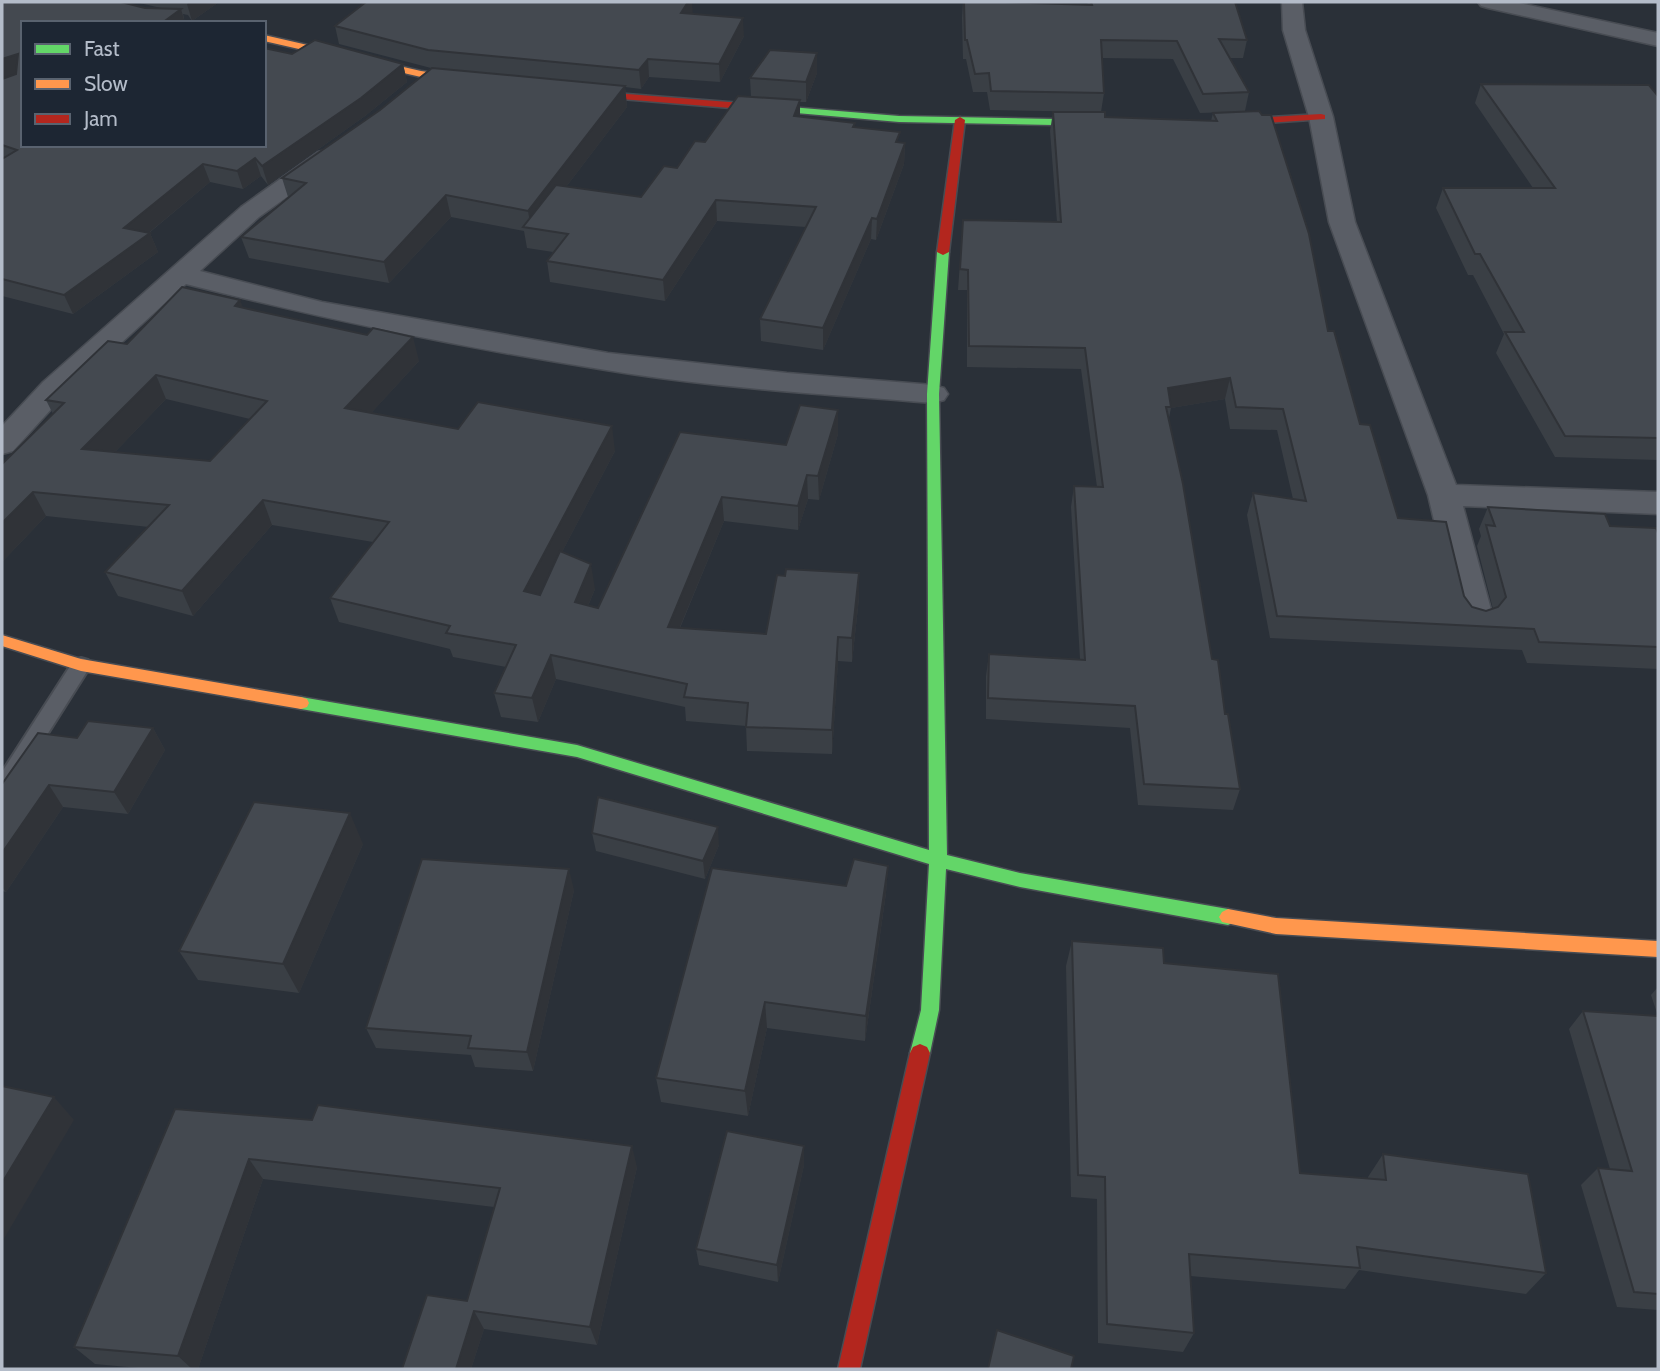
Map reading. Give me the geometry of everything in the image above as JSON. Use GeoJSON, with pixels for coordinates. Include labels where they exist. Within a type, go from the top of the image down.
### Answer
{"type":"FeatureCollection","features":[{"type":"Feature","properties":{"kind":"street"},"geometry":{"type":"LineString","coordinates":[[1292,2],[1294,30],[1321,117],[1342,222],[1444,495],[1475,617]]}},
{"type":"Feature","properties":{"kind":"street"},"geometry":{"type":"LineString","coordinates":[[1488,2],[1656,42]]}},
{"type":"Feature","properties":{"kind":"street"},"geometry":{"type":"LineString","coordinates":[[266,38],[322,49],[430,78],[494,85]]}},
{"type":"Feature","properties":{"kind":"street"},"geometry":{"type":"LineString","coordinates":[[403,100],[430,78]]}},
{"type":"Feature","properties":{"kind":"street"},"geometry":{"type":"LineString","coordinates":[[558,91],[843,115],[1125,123]]}},
{"type":"Feature","properties":{"kind":"street"},"geometry":{"type":"LineString","coordinates":[[1207,124],[1321,117]]}},
{"type":"Feature","properties":{"kind":"street"},"geometry":{"type":"LineString","coordinates":[[849,1369],[930,1010],[938,860],[933,394],[945,232],[960,120]]}},
{"type":"Feature","properties":{"kind":"street"},"geometry":{"type":"LineString","coordinates":[[2,444],[54,388],[250,212],[352,139]]}},
{"type":"Feature","properties":{"kind":"street"},"geometry":{"type":"LineString","coordinates":[[181,275],[322,310],[608,362],[787,382],[933,394]]}},
{"type":"Feature","properties":{"kind":"street"},"geometry":{"type":"LineString","coordinates":[[1444,495],[1658,503]]}},
{"type":"Feature","properties":{"kind":"street"},"geometry":{"type":"LineString","coordinates":[[2,639],[81,665],[577,751],[938,860],[1020,880],[1276,926],[1658,949]]}},
{"type":"Feature","properties":{"kind":"lane"},"geometry":{"type":"LineString","coordinates":[[2,789],[81,665]]}},
{"type":"Feature","properties":{"kind":"building"},"geometry":{"type":"Polygon","coordinates":[[[2,2],[121,2],[145,8],[181,9],[165,21],[21,21],[21,147],[266,147],[266,48],[292,54],[315,40],[403,64],[361,98],[262,166],[255,158],[237,171],[203,164],[124,228],[150,233],[64,295],[2,279],[2,159],[17,150],[2,145],[2,79],[16,74],[18,54],[2,59],[2,2]]]}},
{"type":"Feature","properties":{"kind":"building"},"geometry":{"type":"Polygon","coordinates":[[[366,2],[688,2],[681,13],[743,18],[719,64],[648,59],[639,70],[428,50],[335,26],[366,2]]]}},
{"type":"Feature","properties":{"kind":"building"},"geometry":{"type":"Polygon","coordinates":[[[964,2],[1092,5],[1091,2],[1235,2],[1247,40],[1219,39],[1249,92],[1203,94],[1177,41],[1101,40],[1104,93],[991,91],[989,73],[975,74],[965,40],[964,2]]]}},
{"type":"Feature","properties":{"kind":"building"},"geometry":{"type":"Polygon","coordinates":[[[770,50],[817,53],[806,82],[750,78],[770,50]]]}},
{"type":"Feature","properties":{"kind":"building"},"geometry":{"type":"Polygon","coordinates":[[[432,68],[625,86],[528,211],[446,195],[384,262],[241,237],[306,183],[282,178],[380,110],[432,68]]]}},
{"type":"Feature","properties":{"kind":"building"},"geometry":{"type":"Polygon","coordinates":[[[1481,84],[1649,85],[1658,96],[1658,438],[1565,436],[1505,332],[1524,332],[1480,254],[1475,254],[1443,188],[1555,188],[1481,84]]]}},
{"type":"Feature","properties":{"kind":"building"},"geometry":{"type":"Polygon","coordinates":[[[738,96],[800,100],[794,116],[855,123],[853,127],[900,132],[896,142],[905,143],[877,219],[872,218],[823,328],[760,319],[816,207],[716,200],[663,280],[547,261],[568,234],[523,227],[556,185],[641,197],[664,166],[677,168],[695,141],[705,142],[738,96]]]}},
{"type":"Feature","properties":{"kind":"building"},"geometry":{"type":"Polygon","coordinates":[[[1259,111],[1262,115],[1271,115],[1309,234],[1328,331],[1334,331],[1360,424],[1370,425],[1398,518],[1446,522],[1464,596],[1472,607],[1486,611],[1498,607],[1506,597],[1486,525],[1495,526],[1488,507],[1605,514],[1610,526],[1656,528],[1658,647],[1539,642],[1534,629],[1277,616],[1253,493],[1306,501],[1283,409],[1236,407],[1230,378],[1168,388],[1171,407],[1166,407],[1183,484],[1212,659],[1218,660],[1225,714],[1228,714],[1240,789],[1144,784],[1135,706],[988,698],[989,654],[1085,660],[1074,486],[1103,487],[1085,348],[969,346],[968,270],[960,269],[963,220],[1061,222],[1053,112],[1105,112],[1105,117],[1217,121],[1213,113],[1259,111]]]}},
{"type":"Feature","properties":{"kind":"building"},"geometry":{"type":"Polygon","coordinates":[[[182,287],[240,300],[235,306],[367,335],[373,328],[413,337],[345,408],[458,429],[478,402],[612,426],[524,591],[540,595],[560,551],[591,564],[575,602],[598,608],[680,432],[786,445],[800,405],[838,410],[818,476],[807,475],[798,506],[722,497],[668,627],[766,634],[777,575],[785,576],[786,569],[859,573],[852,638],[838,637],[832,730],[746,727],[748,703],[684,697],[687,684],[551,655],[532,698],[494,693],[516,645],[446,633],[450,626],[330,598],[389,522],[263,500],[182,591],[105,572],[169,505],[33,492],[2,523],[2,464],[64,403],[46,400],[108,341],[127,344],[182,287]],[[156,375],[82,449],[210,461],[267,401],[156,375]]]}},
{"type":"Feature","properties":{"kind":"building"},"geometry":{"type":"Polygon","coordinates":[[[88,721],[153,728],[114,792],[49,785],[2,853],[2,784],[38,733],[77,738],[88,721]]]}},
{"type":"Feature","properties":{"kind":"building"},"geometry":{"type":"Polygon","coordinates":[[[598,797],[718,827],[703,861],[592,833],[598,797]]]}},
{"type":"Feature","properties":{"kind":"building"},"geometry":{"type":"Polygon","coordinates":[[[254,802],[350,813],[283,964],[179,951],[254,802]]]}},
{"type":"Feature","properties":{"kind":"building"},"geometry":{"type":"Polygon","coordinates":[[[422,859],[569,869],[527,1052],[468,1048],[471,1036],[366,1028],[422,859]]]}},
{"type":"Feature","properties":{"kind":"building"},"geometry":{"type":"Polygon","coordinates":[[[854,859],[888,866],[866,1016],[765,1002],[745,1091],[656,1078],[712,868],[846,886],[854,859]]]}},
{"type":"Feature","properties":{"kind":"building"},"geometry":{"type":"Polygon","coordinates":[[[1072,941],[1163,948],[1164,963],[1278,974],[1300,1173],[1386,1180],[1383,1154],[1528,1174],[1546,1273],[1357,1247],[1360,1268],[1189,1254],[1194,1333],[1107,1324],[1105,1177],[1078,1175],[1072,941]]]}},
{"type":"Feature","properties":{"kind":"building"},"geometry":{"type":"Polygon","coordinates":[[[1583,1011],[1658,1016],[1658,1294],[1634,1292],[1598,1168],[1632,1171],[1583,1011]]]}},
{"type":"Feature","properties":{"kind":"building"},"geometry":{"type":"Polygon","coordinates":[[[2,1086],[54,1097],[2,1183],[2,1086]]]}},
{"type":"Feature","properties":{"kind":"building"},"geometry":{"type":"Polygon","coordinates":[[[318,1105],[632,1146],[590,1327],[474,1311],[456,1369],[402,1369],[427,1295],[467,1301],[500,1188],[249,1159],[178,1356],[74,1347],[175,1109],[312,1120],[318,1105]]]}},
{"type":"Feature","properties":{"kind":"building"},"geometry":{"type":"Polygon","coordinates":[[[727,1131],[804,1146],[777,1265],[696,1249],[727,1131]]]}},
{"type":"Feature","properties":{"kind":"building"},"geometry":{"type":"Polygon","coordinates":[[[997,1330],[1074,1356],[1071,1369],[988,1369],[997,1330]]]}},
{"type":"Feature","properties":{"kind":"traffic: fast"},"geometry":{"type":"LineString","coordinates":[[766,108],[899,119],[1103,123]]}},
{"type":"Feature","properties":{"kind":"traffic: fast"},"geometry":{"type":"LineString","coordinates":[[920,1053],[930,1010],[938,860],[933,394],[943,252]]}},
{"type":"Feature","properties":{"kind":"traffic: fast"},"geometry":{"type":"LineString","coordinates":[[301,703],[577,751],[938,860],[1020,880],[1228,917]]}},
{"type":"Feature","properties":{"kind":"traffic: slow"},"geometry":{"type":"LineString","coordinates":[[266,38],[421,74],[474,82]]}},
{"type":"Feature","properties":{"kind":"traffic: slow"},"geometry":{"type":"LineString","coordinates":[[2,640],[81,665],[301,703]]}},
{"type":"Feature","properties":{"kind":"traffic: slow"},"geometry":{"type":"LineString","coordinates":[[1228,917],[1276,926],[1658,949]]}},
{"type":"Feature","properties":{"kind":"traffic: jam"},"geometry":{"type":"LineString","coordinates":[[576,93],[766,108]]}},
{"type":"Feature","properties":{"kind":"traffic: jam"},"geometry":{"type":"LineString","coordinates":[[1222,123],[1321,117]]}},
{"type":"Feature","properties":{"kind":"traffic: jam"},"geometry":{"type":"LineString","coordinates":[[943,252],[960,120]]}},
{"type":"Feature","properties":{"kind":"traffic: jam"},"geometry":{"type":"LineString","coordinates":[[849,1369],[920,1053]]}}]}
